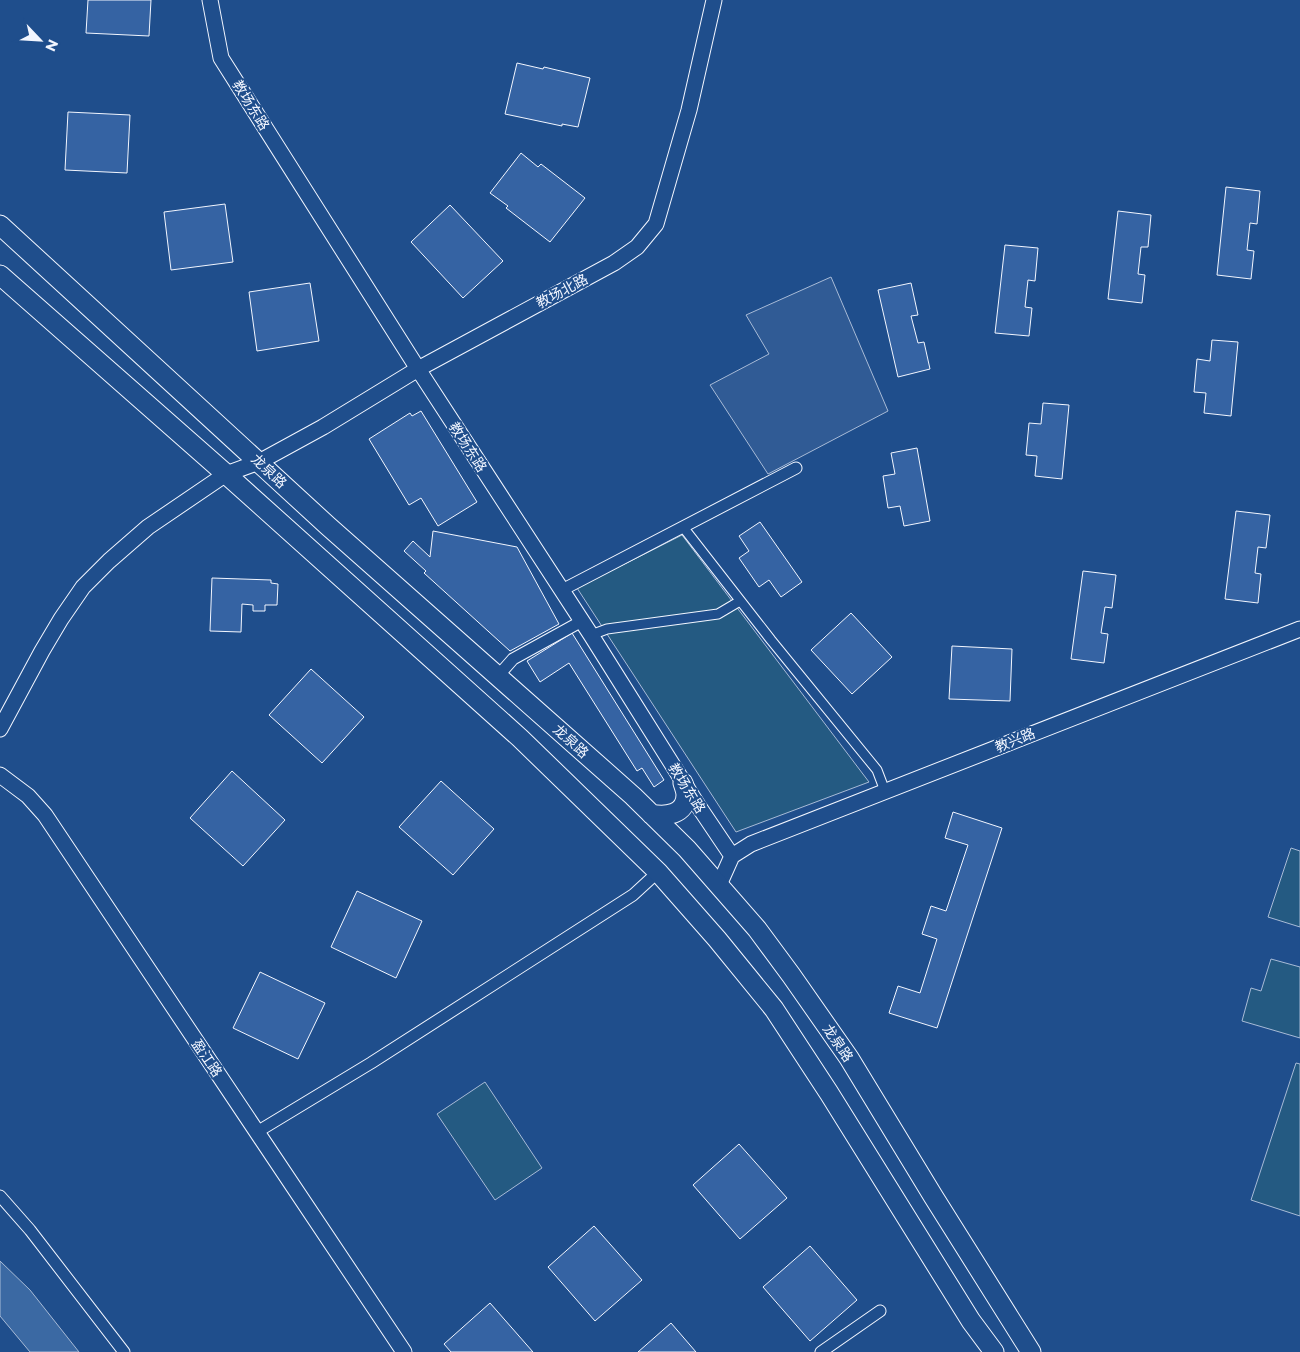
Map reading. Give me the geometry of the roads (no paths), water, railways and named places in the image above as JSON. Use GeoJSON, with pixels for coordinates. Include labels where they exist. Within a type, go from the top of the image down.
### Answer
{"type":"FeatureCollection","features":[{"type":"Feature","properties":{"kind":"main road","name":"龙泉路"},"geometry":{"type":"LineString","coordinates":[[0,225],[259,462],[651,814],[687,849],[763,937],[849,1058],[1031,1352]]}},
{"type":"Feature","properties":{"kind":"main road"},"geometry":{"type":"LineString","coordinates":[[0,275],[226,474],[520,738],[658,872],[717,939],[774,1010],[829,1093],[966,1312],[994,1352]]}},
{"type":"Feature","properties":{"kind":"main road"},"geometry":{"type":"LineString","coordinates":[[651,814],[667,816],[677,812],[685,801],[684,782]]}},
{"type":"Feature","properties":{"kind":"street","name":"教场东路"},"geometry":{"type":"LineString","coordinates":[[210,0],[221,58],[418,369],[582,620],[732,856]]}},
{"type":"Feature","properties":{"kind":"street","name":"教场北路"},"geometry":{"type":"LineString","coordinates":[[0,729],[42,651],[83,587],[148,527],[226,474],[259,462],[323,427],[418,369],[614,264],[638,247],[656,224],[689,110],[714,0]]}},
{"type":"Feature","properties":{"kind":"street"},"geometry":{"type":"LineString","coordinates":[[562,590],[796,468]]}},
{"type":"Feature","properties":{"kind":"street"},"geometry":{"type":"LineString","coordinates":[[683,527],[876,770],[885,791]]}},
{"type":"Feature","properties":{"kind":"street"},"geometry":{"type":"LineString","coordinates":[[591,635],[607,630],[718,614],[740,601]]}},
{"type":"Feature","properties":{"kind":"street"},"geometry":{"type":"LineString","coordinates":[[498,676],[513,659],[582,620]]}},
{"type":"Feature","properties":{"kind":"street","name":"教兴路"},"geometry":{"type":"LineString","coordinates":[[732,856],[752,844],[1300,629]]}},
{"type":"Feature","properties":{"kind":"street","name":"盈江路"},"geometry":{"type":"LineString","coordinates":[[0,774],[28,796],[45,815],[404,1352]]}},
{"type":"Feature","properties":{"kind":"street"},"geometry":{"type":"LineString","coordinates":[[719,885],[732,856]]}},
{"type":"Feature","properties":{"kind":"street"},"geometry":{"type":"LineString","coordinates":[[257,1132],[371,1063],[633,895],[658,872]]}},
{"type":"Feature","properties":{"kind":"street"},"geometry":{"type":"LineString","coordinates":[[0,1196],[30,1230],[124,1352]]}},
{"type":"Feature","properties":{"kind":"street"},"geometry":{"type":"LineString","coordinates":[[822,1352],[880,1311]]}}]}
